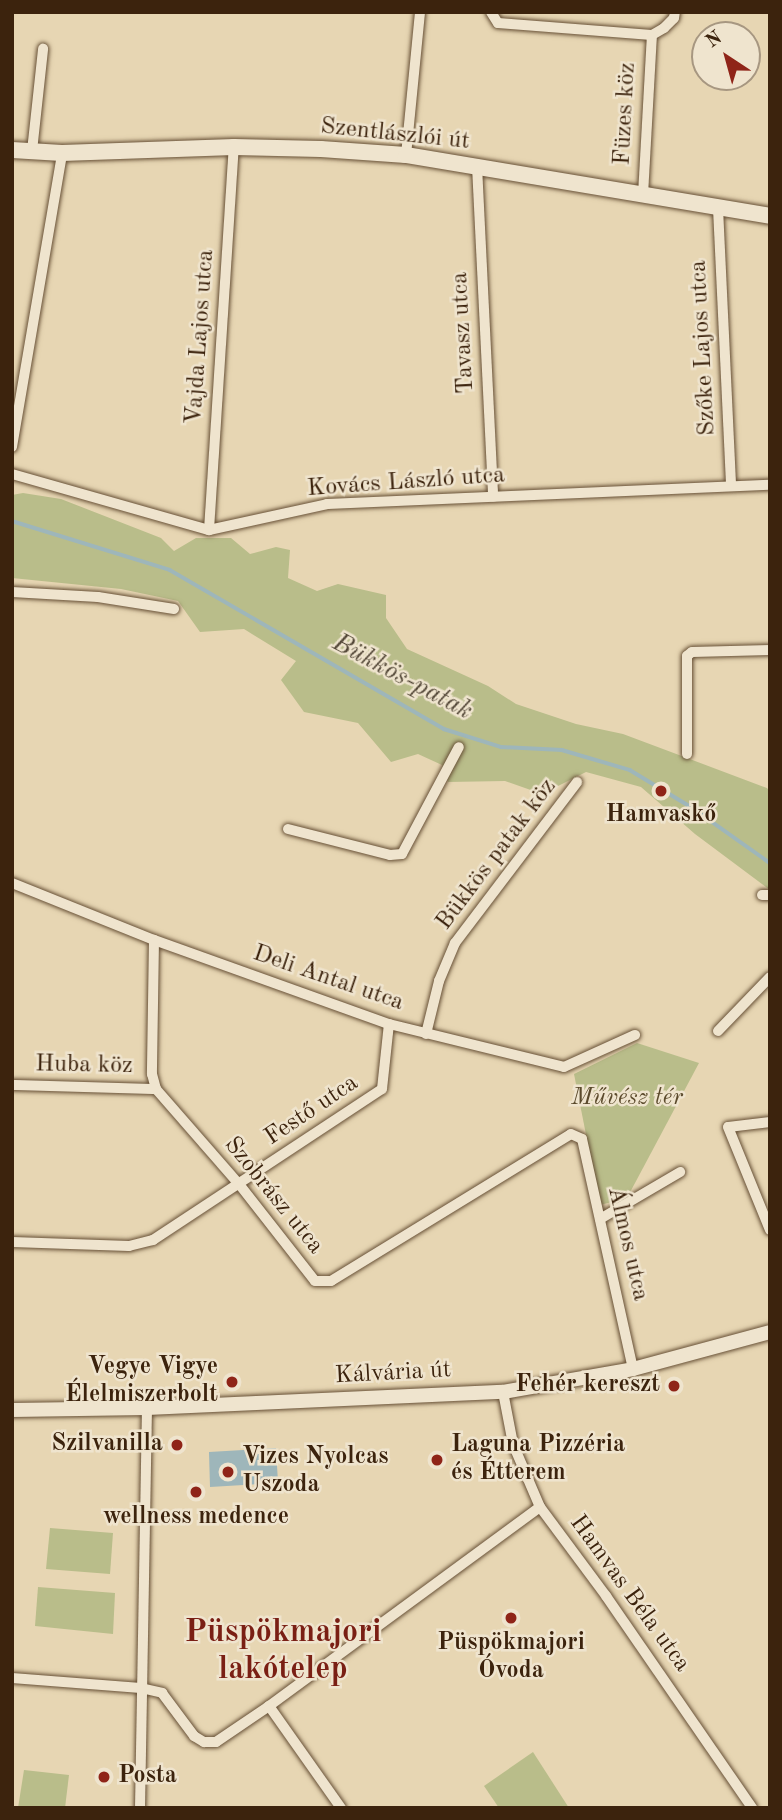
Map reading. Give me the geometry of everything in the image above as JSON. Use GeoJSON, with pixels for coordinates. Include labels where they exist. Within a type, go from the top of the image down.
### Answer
{"type":"FeatureCollection","features":[{"type":"Feature","properties":{"kind":"main road","name":"Szentlászlói út"},"geometry":{"type":"LineString","coordinates":[[12,150],[62,153],[234,147],[406,155],[770,216]]}},
{"type":"Feature","properties":{"kind":"street"},"geometry":{"type":"LineString","coordinates":[[406,155],[420,12]]}},
{"type":"Feature","properties":{"kind":"street"},"geometry":{"type":"LineString","coordinates":[[491,12],[498,23],[652,36],[674,18],[675,12]]}},
{"type":"Feature","properties":{"kind":"street","name":"Füzes köz"},"geometry":{"type":"LineString","coordinates":[[643,195],[652,36]]}},
{"type":"Feature","properties":{"kind":"street"},"geometry":{"type":"LineString","coordinates":[[32,151],[43,49]]}},
{"type":"Feature","properties":{"kind":"street","name":"Vajda Lajos utca"},"geometry":{"type":"LineString","coordinates":[[209,530],[234,147]]}},
{"type":"Feature","properties":{"kind":"street"},"geometry":{"type":"LineString","coordinates":[[12,447],[62,153]]}},
{"type":"Feature","properties":{"kind":"street","name":"Tavasz utca"},"geometry":{"type":"LineString","coordinates":[[477,166],[494,498]]}},
{"type":"Feature","properties":{"kind":"street","name":"Szőke Lajos utca"},"geometry":{"type":"LineString","coordinates":[[718,208],[731,486]]}},
{"type":"Feature","properties":{"kind":"street","name":"Kovács László utca"},"geometry":{"type":"LineString","coordinates":[[12,474],[209,530],[327,504],[770,485]]}},
{"type":"Feature","properties":{"kind":"street"},"geometry":{"type":"LineString","coordinates":[[12,592],[97,597],[174,609]]}},
{"type":"Feature","properties":{"kind":"street"},"geometry":{"type":"LineString","coordinates":[[687,754],[687,656],[692,652],[770,650]]}},
{"type":"Feature","properties":{"kind":"street"},"geometry":{"type":"LineString","coordinates":[[288,828],[390,855],[402,854],[459,747]]}},
{"type":"Feature","properties":{"kind":"street","name":"Bükkös patak köz"},"geometry":{"type":"LineString","coordinates":[[426,1034],[439,981],[455,943],[485,899],[577,782]]}},
{"type":"Feature","properties":{"kind":"street","name":"Deli Antal utca"},"geometry":{"type":"LineString","coordinates":[[12,883],[154,940],[389,1024],[426,1034],[564,1067],[635,1035]]}},
{"type":"Feature","properties":{"kind":"street"},"geometry":{"type":"LineString","coordinates":[[154,940],[152,1074],[156,1089]]}},
{"type":"Feature","properties":{"kind":"street"},"geometry":{"type":"LineString","coordinates":[[718,1031],[770,977]]}},
{"type":"Feature","properties":{"kind":"street","name":"Festő utca"},"geometry":{"type":"LineString","coordinates":[[12,1242],[142,1245],[382,1089],[389,1024]]}},
{"type":"Feature","properties":{"kind":"street","name":"Huba köz"},"geometry":{"type":"LineString","coordinates":[[12,1085],[156,1089]]}},
{"type":"Feature","properties":{"kind":"street","name":"Szobrász utca"},"geometry":{"type":"LineString","coordinates":[[156,1089],[239,1184],[316,1281],[323,1283],[571,1133]]}},
{"type":"Feature","properties":{"kind":"street"},"geometry":{"type":"LineString","coordinates":[[770,1122],[728,1127],[770,1230]]}},
{"type":"Feature","properties":{"kind":"street","name":"Álmos utca"},"geometry":{"type":"LineString","coordinates":[[571,1133],[582,1139],[634,1369]]}},
{"type":"Feature","properties":{"kind":"street"},"geometry":{"type":"LineString","coordinates":[[600,1219],[680,1172]]}},
{"type":"Feature","properties":{"kind":"street","name":"Kálvária út"},"geometry":{"type":"LineString","coordinates":[[12,1410],[147,1408],[503,1392],[634,1369],[770,1332]]}},
{"type":"Feature","properties":{"kind":"street","name":"Hamvas Béla utca"},"geometry":{"type":"LineString","coordinates":[[503,1392],[513,1444],[540,1507],[606,1596],[752,1808]]}},
{"type":"Feature","properties":{"kind":"street"},"geometry":{"type":"LineString","coordinates":[[140,1808],[147,1408]]}},
{"type":"Feature","properties":{"kind":"street"},"geometry":{"type":"LineString","coordinates":[[12,1678],[141,1688],[162,1693],[194,1736],[204,1742],[216,1742],[540,1507]]}},
{"type":"Feature","properties":{"kind":"street"},"geometry":{"type":"LineString","coordinates":[[269,1706],[341,1808]]}},
{"type":"Feature","properties":{"kind":"green space"},"geometry":{"type":"Polygon","coordinates":[[[23,493],[61,499],[161,538],[174,551],[196,538],[231,538],[250,554],[276,547],[290,550],[288,578],[317,591],[338,584],[386,595],[386,618],[407,649],[488,686],[516,704],[576,724],[623,734],[767,788],[770,792],[770,890],[695,834],[641,787],[586,772],[542,794],[505,781],[448,782],[442,765],[418,754],[391,762],[358,723],[304,712],[281,680],[296,661],[244,629],[200,632],[178,601],[121,589],[12,578],[12,495],[23,493]]]}},
{"type":"Feature","properties":{"kind":"green space","name":"Művész tér"},"geometry":{"type":"Polygon","coordinates":[[[637,1043],[699,1063],[627,1198],[600,1205],[574,1074],[637,1043]]]}},
{"type":"Feature","properties":{"kind":"green space"},"geometry":{"type":"Polygon","coordinates":[[[50,1528],[113,1533],[110,1574],[46,1569],[50,1528]]]}},
{"type":"Feature","properties":{"kind":"green space"},"geometry":{"type":"Polygon","coordinates":[[[38,1587],[115,1593],[113,1634],[35,1626],[38,1587]]]}},
{"type":"Feature","properties":{"kind":"green space"},"geometry":{"type":"Polygon","coordinates":[[[533,1752],[569,1808],[499,1808],[484,1786],[533,1752]]]}},
{"type":"Feature","properties":{"kind":"green space"},"geometry":{"type":"Polygon","coordinates":[[[24,1770],[69,1775],[65,1808],[18,1808],[24,1770]]]}},
{"type":"Feature","properties":{"kind":"water"},"geometry":{"type":"Polygon","coordinates":[[[276,1448],[278,1483],[210,1487],[209,1452],[276,1448]]]}},
{"type":"Feature","properties":{"kind":"waterway","name":"Bükkös-patak"},"geometry":{"type":"LineString","coordinates":[[12,521],[170,570],[444,729],[501,747],[562,750],[630,770],[691,807],[770,863]]}},
{"type":"Feature","properties":{"kind":"place","name":"Hamvaskő"},"geometry":{"type":"Point","coordinates":[661,791]}},
{"type":"Feature","properties":{"kind":"place","name":"Vegye Vigye Élelmiszerbolt"},"geometry":{"type":"Point","coordinates":[232,1382]}},
{"type":"Feature","properties":{"kind":"place","name":"Fehér kereszt"},"geometry":{"type":"Point","coordinates":[674,1386]}},
{"type":"Feature","properties":{"kind":"place","name":"Szilvanilla"},"geometry":{"type":"Point","coordinates":[177,1445]}},
{"type":"Feature","properties":{"kind":"place","name":"Laguna Pizzéria és Étterem"},"geometry":{"type":"Point","coordinates":[437,1460]}},
{"type":"Feature","properties":{"kind":"place","name":"Vizes Nyolcas Uszoda"},"geometry":{"type":"Point","coordinates":[228,1472]}},
{"type":"Feature","properties":{"kind":"place","name":"wellness medence"},"geometry":{"type":"Point","coordinates":[196,1492]}},
{"type":"Feature","properties":{"kind":"place","name":"Püspökmajori Óvoda"},"geometry":{"type":"Point","coordinates":[511,1618]}},
{"type":"Feature","properties":{"kind":"place","name":"Posta"},"geometry":{"type":"Point","coordinates":[104,1777]}},
{"type":"Feature","properties":{"kind":"district","name":"Püspökmajori lakótelep"},"geometry":{"type":"Point","coordinates":[283,1652]}}]}
